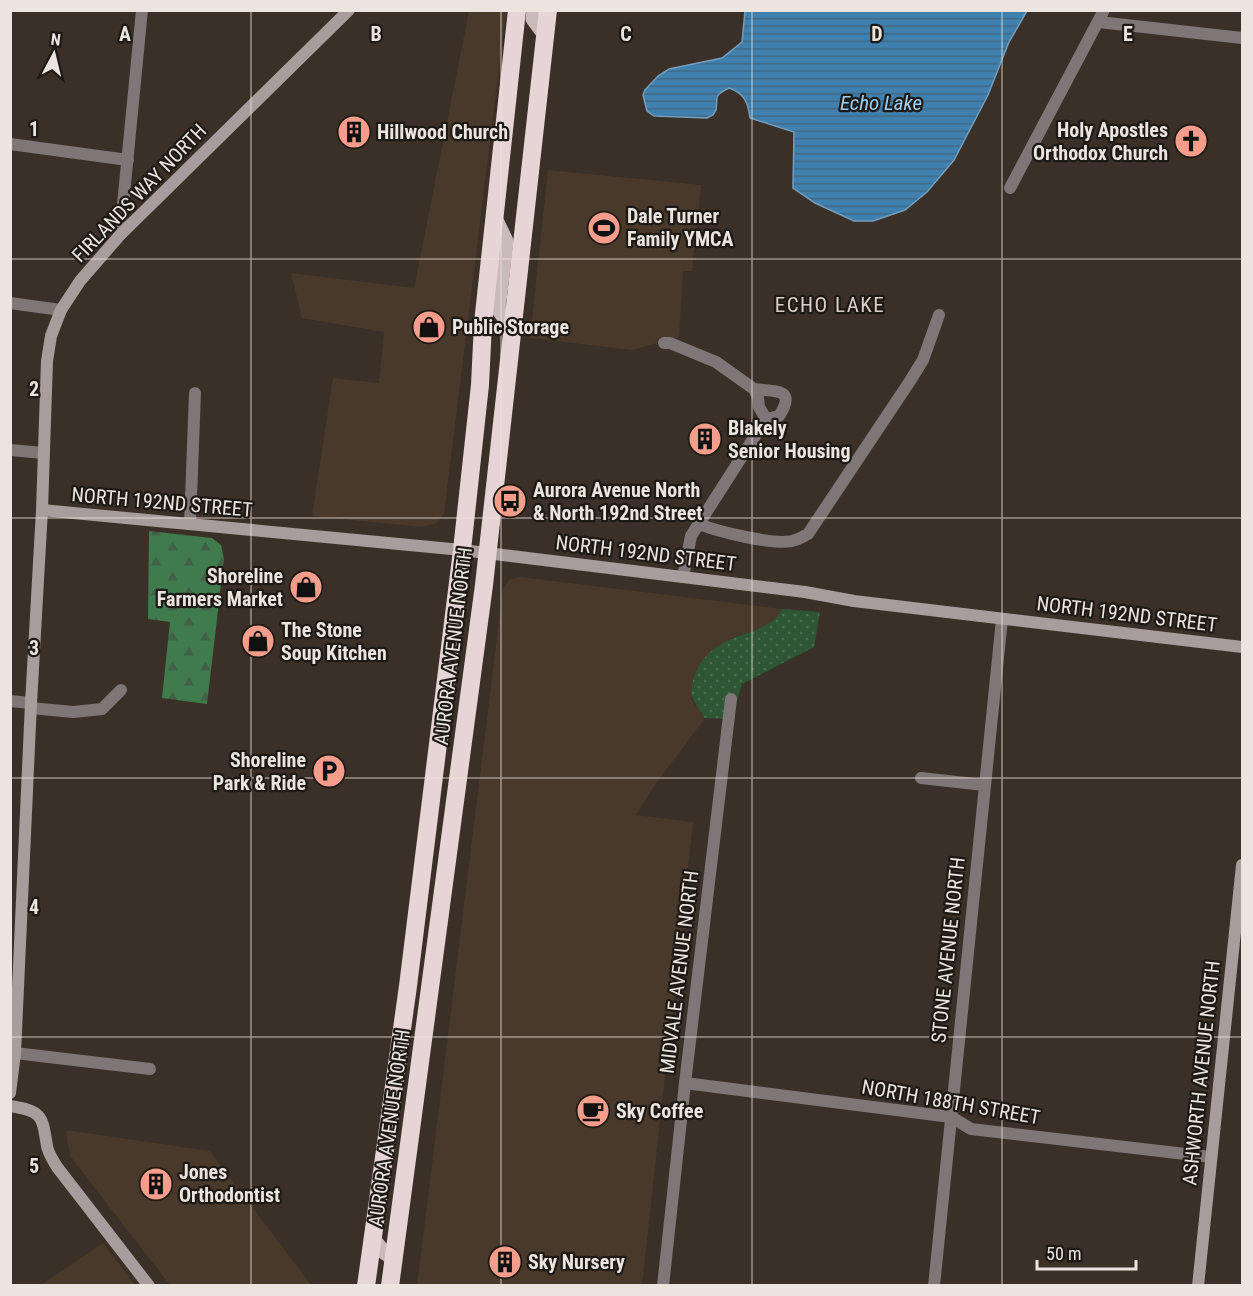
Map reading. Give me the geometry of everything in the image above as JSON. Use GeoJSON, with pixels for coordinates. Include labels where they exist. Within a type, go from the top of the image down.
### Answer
{"type":"FeatureCollection","features":[{"type":"Feature","properties":{"kind":"highway","name":"AURORA AVENUE NORTH"},"geometry":{"type":"LineString","coordinates":[[366,1286],[408,986],[462,550],[480,385],[483,323],[517,10]]}},
{"type":"Feature","properties":{"kind":"highway","name":"AURORA AVENUE NORTH"},"geometry":{"type":"LineString","coordinates":[[390,1286],[488,553],[548,10]]}},
{"type":"Feature","properties":{"kind":"main road"},"geometry":{"type":"LineString","coordinates":[[534,10],[533,19],[545,35]]}},
{"type":"Feature","properties":{"kind":"main road"},"geometry":{"type":"LineString","coordinates":[[495,218],[506,241],[498,309],[513,330]]}},
{"type":"Feature","properties":{"kind":"main road"},"geometry":{"type":"LineString","coordinates":[[413,947],[422,961],[433,970]]}},
{"type":"Feature","properties":{"kind":"main road"},"geometry":{"type":"LineString","coordinates":[[408,986],[427,1014]]}},
{"type":"Feature","properties":{"kind":"main road"},"geometry":{"type":"LineString","coordinates":[[373,1239],[384,1252],[394,1259]]}},
{"type":"Feature","properties":{"kind":"street"},"geometry":{"type":"LineString","coordinates":[[120,235],[142,10]]}},
{"type":"Feature","properties":{"kind":"street","name":"FIRLANDS WAY NORTH"},"geometry":{"type":"LineString","coordinates":[[10,1093],[15,1053],[42,510],[47,361],[51,336],[61,310],[80,281],[120,235],[349,10]]}},
{"type":"Feature","properties":{"kind":"street"},"geometry":{"type":"LineString","coordinates":[[1010,188],[1101,16],[1242,38]]}},
{"type":"Feature","properties":{"kind":"street"},"geometry":{"type":"LineString","coordinates":[[10,144],[128,160]]}},
{"type":"Feature","properties":{"kind":"street"},"geometry":{"type":"LineString","coordinates":[[10,303],[61,310]]}},
{"type":"Feature","properties":{"kind":"street"},"geometry":{"type":"LineString","coordinates":[[699,524],[718,532],[780,541],[794,541],[808,534],[918,367],[939,315]]}},
{"type":"Feature","properties":{"kind":"street"},"geometry":{"type":"LineString","coordinates":[[664,343],[670,343],[716,362],[754,389],[759,407],[766,419]]}},
{"type":"Feature","properties":{"kind":"street"},"geometry":{"type":"LineString","coordinates":[[683,577],[691,536],[766,419],[779,416],[784,408],[786,398],[783,393],[776,389],[754,389]]}},
{"type":"Feature","properties":{"kind":"street"},"geometry":{"type":"LineString","coordinates":[[190,524],[195,393]]}},
{"type":"Feature","properties":{"kind":"street"},"geometry":{"type":"LineString","coordinates":[[10,450],[44,453]]}},
{"type":"Feature","properties":{"kind":"street","name":"NORTH 192ND STREET"},"geometry":{"type":"LineString","coordinates":[[42,510],[462,550],[1002,619],[1242,647]]}},
{"type":"Feature","properties":{"kind":"street","name":"STONE AVENUE NORTH"},"geometry":{"type":"LineString","coordinates":[[934,1286],[1002,619]]}},
{"type":"Feature","properties":{"kind":"street"},"geometry":{"type":"LineString","coordinates":[[10,700],[31,706],[73,712],[102,709],[121,690]]}},
{"type":"Feature","properties":{"kind":"street","name":"MIDVALE AVENUE NORTH"},"geometry":{"type":"LineString","coordinates":[[663,1286],[731,699]]}},
{"type":"Feature","properties":{"kind":"street"},"geometry":{"type":"LineString","coordinates":[[921,778],[984,785]]}},
{"type":"Feature","properties":{"kind":"street","name":"ASHWORTH AVENUE NORTH"},"geometry":{"type":"LineString","coordinates":[[1198,1286],[1242,865]]}},
{"type":"Feature","properties":{"kind":"street"},"geometry":{"type":"LineString","coordinates":[[15,1053],[150,1069]]}},
{"type":"Feature","properties":{"kind":"street","name":"NORTH 188TH STREET"},"geometry":{"type":"LineString","coordinates":[[685,1083],[951,1117],[971,1129],[1211,1157]]}},
{"type":"Feature","properties":{"kind":"street"},"geometry":{"type":"LineString","coordinates":[[10,1106],[27,1108],[38,1114],[46,1130],[47,1148],[57,1167],[148,1286]]}},
{"type":"Feature","properties":{"kind":"shaded area"},"geometry":{"type":"Polygon","coordinates":[[[469,11],[506,11],[444,514],[435,524],[421,527],[312,516],[333,378],[379,383],[384,332],[302,318],[291,273],[414,288],[469,11]]]}},
{"type":"Feature","properties":{"kind":"shaded area"},"geometry":{"type":"Polygon","coordinates":[[[548,170],[701,185],[692,271],[683,271],[679,337],[632,350],[530,338],[548,170]]]}},
{"type":"Feature","properties":{"kind":"shaded area"},"geometry":{"type":"Polygon","coordinates":[[[520,577],[782,609],[778,617],[769,625],[730,639],[691,699],[705,718],[654,786],[636,815],[693,822],[642,1285],[417,1286],[503,589],[510,579],[520,577]]]}},
{"type":"Feature","properties":{"kind":"shaded area"},"geometry":{"type":"Polygon","coordinates":[[[66,1130],[210,1151],[311,1285],[170,1285],[70,1156],[66,1130]]]}},
{"type":"Feature","properties":{"kind":"shaded area"},"geometry":{"type":"Polygon","coordinates":[[[103,1243],[135,1285],[41,1285],[103,1243]]]}},
{"type":"Feature","properties":{"kind":"green space"},"geometry":{"type":"Polygon","coordinates":[[[149,531],[212,538],[221,545],[224,559],[207,704],[162,698],[170,622],[148,619],[149,531]]]}},
{"type":"Feature","properties":{"kind":"green space"},"geometry":{"type":"Polygon","coordinates":[[[782,609],[820,612],[814,647],[742,684],[737,701],[724,706],[723,719],[705,718],[691,692],[696,672],[705,658],[728,640],[765,626],[775,619],[782,609]]]}},
{"type":"Feature","properties":{"kind":"water","name":"Echo Lake"},"geometry":{"type":"Polygon","coordinates":[[[745,10],[1027,11],[1009,42],[988,95],[954,160],[927,192],[905,210],[873,221],[854,221],[815,203],[793,188],[794,132],[750,118],[744,99],[734,90],[729,88],[718,95],[716,110],[707,118],[654,116],[647,111],[643,95],[658,76],[669,69],[722,58],[742,42],[745,10]]]}},
{"type":"Feature","properties":{"kind":"place","name":"Hillwood Church"},"geometry":{"type":"Point","coordinates":[354,132]}},
{"type":"Feature","properties":{"kind":"place","name":"Holy Apostles Orthodox Church"},"geometry":{"type":"Point","coordinates":[1191,141]}},
{"type":"Feature","properties":{"kind":"place","name":"Dale Turner Family YMCA"},"geometry":{"type":"Point","coordinates":[604,228]}},
{"type":"Feature","properties":{"kind":"place","name":"Public Storage"},"geometry":{"type":"Point","coordinates":[429,327]}},
{"type":"Feature","properties":{"kind":"place","name":"Blakely Senior Housing"},"geometry":{"type":"Point","coordinates":[705,439]}},
{"type":"Feature","properties":{"kind":"place","name":"Aurora Avenue North & North 192nd Street"},"geometry":{"type":"Point","coordinates":[510,501]}},
{"type":"Feature","properties":{"kind":"place","name":"Shoreline Farmers Market"},"geometry":{"type":"Point","coordinates":[306,587]}},
{"type":"Feature","properties":{"kind":"place","name":"The Stone Soup Kitchen"},"geometry":{"type":"Point","coordinates":[258,641]}},
{"type":"Feature","properties":{"kind":"place","name":"Shoreline Park & Ride"},"geometry":{"type":"Point","coordinates":[329,771]}},
{"type":"Feature","properties":{"kind":"place","name":"Sky Coffee"},"geometry":{"type":"Point","coordinates":[593,1111]}},
{"type":"Feature","properties":{"kind":"place","name":"Jones Orthodontist"},"geometry":{"type":"Point","coordinates":[156,1184]}},
{"type":"Feature","properties":{"kind":"place","name":"Sky Nursery"},"geometry":{"type":"Point","coordinates":[505,1262]}},
{"type":"Feature","properties":{"kind":"district","name":"ECHO LAKE"},"geometry":{"type":"Point","coordinates":[830,305]}}]}
